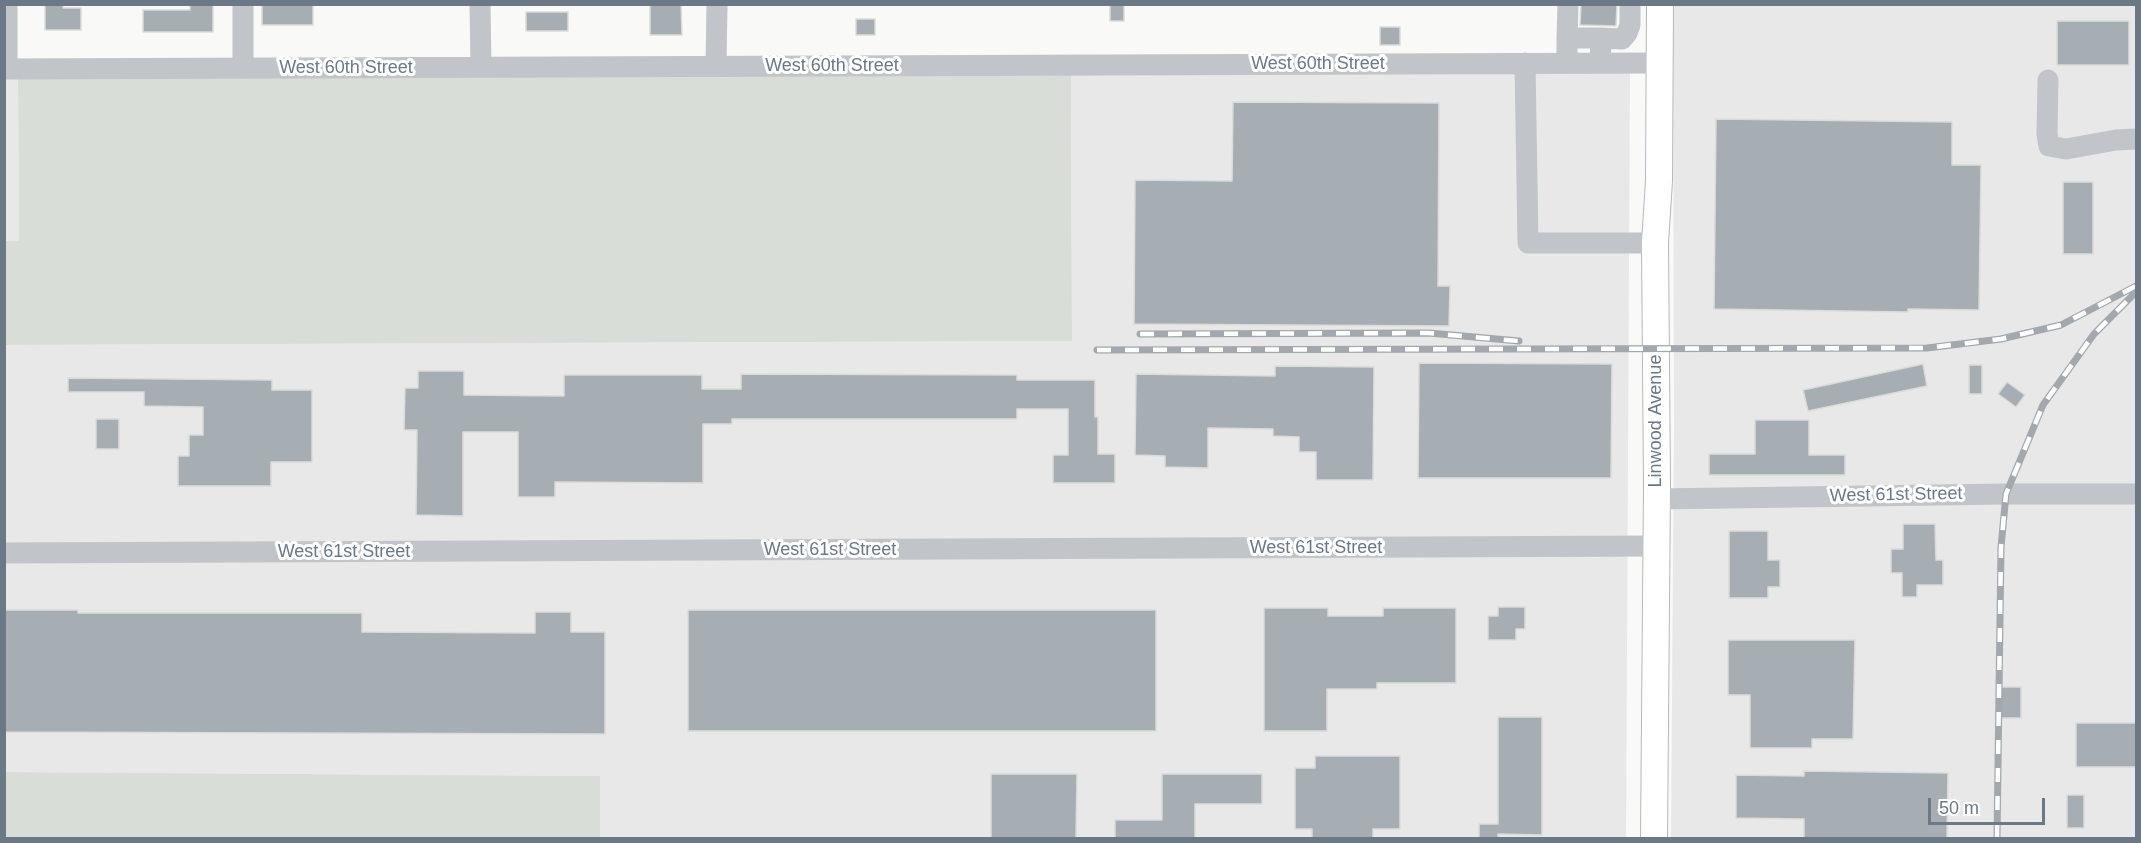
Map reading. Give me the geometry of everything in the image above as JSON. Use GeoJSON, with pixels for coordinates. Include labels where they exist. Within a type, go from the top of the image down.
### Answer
{"type":"FeatureCollection","features":[{"type":"Feature","properties":{"kind":"main road","name":"Linwood Avenue"},"geometry":{"type":"LineString","coordinates":[[1654,838],[1655,243],[1659,182],[1660,4]]}},
{"type":"Feature","properties":{"kind":"street"},"geometry":{"type":"LineString","coordinates":[[6,69],[7,4]]}},
{"type":"Feature","properties":{"kind":"street"},"geometry":{"type":"LineString","coordinates":[[243,4],[243,68]]}},
{"type":"Feature","properties":{"kind":"street"},"geometry":{"type":"LineString","coordinates":[[480,4],[480,67]]}},
{"type":"Feature","properties":{"kind":"street"},"geometry":{"type":"LineString","coordinates":[[716,66],[717,4]]}},
{"type":"Feature","properties":{"kind":"street"},"geometry":{"type":"LineString","coordinates":[[1567,63],[1568,4]]}},
{"type":"Feature","properties":{"kind":"street"},"geometry":{"type":"LineString","coordinates":[[1567,38],[1622,39],[1630,25],[1630,4]]}},
{"type":"Feature","properties":{"kind":"street"},"geometry":{"type":"LineString","coordinates":[[1600,38],[1601,62]]}},
{"type":"Feature","properties":{"kind":"street"},"geometry":{"type":"LineString","coordinates":[[1525,63],[1528,243],[1655,243]]}},
{"type":"Feature","properties":{"kind":"street","name":"West 60th Street"},"geometry":{"type":"LineString","coordinates":[[6,69],[1659,63]]}},
{"type":"Feature","properties":{"kind":"street"},"geometry":{"type":"LineString","coordinates":[[2048,80],[2047,134],[2049,146],[2066,149],[2116,140],[2136,139]]}},
{"type":"Feature","properties":{"kind":"street","name":"West 61st Street"},"geometry":{"type":"LineString","coordinates":[[1656,499],[2136,494]]}},
{"type":"Feature","properties":{"kind":"street","name":"West 61st Street"},"geometry":{"type":"LineString","coordinates":[[4,553],[1655,546]]}},
{"type":"Feature","properties":{"kind":"shaded area"},"geometry":{"type":"Polygon","coordinates":[[[1673,5],[2136,5],[2136,838],[1671,838],[1674,429],[1673,5]]]}},
{"type":"Feature","properties":{"kind":"shaded area"},"geometry":{"type":"Polygon","coordinates":[[[1630,72],[1626,838],[600,838],[600,776],[5,772],[5,345],[1072,341],[1071,74],[1630,72]]]}},
{"type":"Feature","properties":{"kind":"shaded area"},"geometry":{"type":"Polygon","coordinates":[[[1071,74],[1072,341],[5,345],[4,241],[19,241],[18,78],[1071,74]]]}},
{"type":"Feature","properties":{"kind":"shaded area"},"geometry":{"type":"Polygon","coordinates":[[[4,78],[18,78],[19,241],[5,241],[4,78]]]}},
{"type":"Feature","properties":{"kind":"shaded area"},"geometry":{"type":"Polygon","coordinates":[[[5,772],[600,776],[600,838],[5,838],[5,772]]]}},
{"type":"Feature","properties":{"kind":"building"},"geometry":{"type":"Polygon","coordinates":[[[45,4],[63,4],[63,8],[81,8],[81,30],[45,30],[45,4]]]}},
{"type":"Feature","properties":{"kind":"building"},"geometry":{"type":"Polygon","coordinates":[[[190,4],[213,4],[213,32],[143,32],[143,10],[190,10],[190,4]]]}},
{"type":"Feature","properties":{"kind":"building"},"geometry":{"type":"Polygon","coordinates":[[[262,4],[313,4],[313,25],[262,25],[262,4]]]}},
{"type":"Feature","properties":{"kind":"building"},"geometry":{"type":"Polygon","coordinates":[[[650,4],[681,4],[682,35],[650,35],[650,4]]]}},
{"type":"Feature","properties":{"kind":"building"},"geometry":{"type":"Polygon","coordinates":[[[1110,4],[1124,4],[1124,21],[1110,21],[1110,4]]]}},
{"type":"Feature","properties":{"kind":"building"},"geometry":{"type":"Polygon","coordinates":[[[1581,4],[1617,4],[1616,26],[1580,25],[1581,4]]]}},
{"type":"Feature","properties":{"kind":"building"},"geometry":{"type":"Polygon","coordinates":[[[526,12],[568,12],[568,31],[526,31],[526,12]]]}},
{"type":"Feature","properties":{"kind":"building"},"geometry":{"type":"Polygon","coordinates":[[[856,19],[875,19],[875,35],[856,35],[856,19]]]}},
{"type":"Feature","properties":{"kind":"building"},"geometry":{"type":"Polygon","coordinates":[[[2057,21],[2129,21],[2129,65],[2057,65],[2057,21]]]}},
{"type":"Feature","properties":{"kind":"building"},"geometry":{"type":"Polygon","coordinates":[[[1380,27],[1400,27],[1400,45],[1380,45],[1380,27]]]}},
{"type":"Feature","properties":{"kind":"building"},"geometry":{"type":"Polygon","coordinates":[[[1233,102],[1439,103],[1438,286],[1450,286],[1449,326],[1134,324],[1135,180],[1232,181],[1233,102]]]}},
{"type":"Feature","properties":{"kind":"building"},"geometry":{"type":"Polygon","coordinates":[[[1716,119],[1952,122],[1952,165],[1981,165],[1979,310],[1908,309],[1908,312],[1714,309],[1716,119]]]}},
{"type":"Feature","properties":{"kind":"building"},"geometry":{"type":"Polygon","coordinates":[[[2063,182],[2093,182],[2093,254],[2063,254],[2063,182]]]}},
{"type":"Feature","properties":{"kind":"building"},"geometry":{"type":"Polygon","coordinates":[[[1419,363],[1612,364],[1611,478],[1418,478],[1419,363]]]}},
{"type":"Feature","properties":{"kind":"building"},"geometry":{"type":"Polygon","coordinates":[[[1923,364],[1927,386],[1808,411],[1803,390],[1923,364]]]}},
{"type":"Feature","properties":{"kind":"building"},"geometry":{"type":"Polygon","coordinates":[[[1969,365],[1982,365],[1982,394],[1969,394],[1969,365]]]}},
{"type":"Feature","properties":{"kind":"building"},"geometry":{"type":"Polygon","coordinates":[[[1275,366],[1374,367],[1373,480],[1316,480],[1316,452],[1299,452],[1299,437],[1273,436],[1273,429],[1208,428],[1208,468],[1165,467],[1165,456],[1135,455],[1136,374],[1275,376],[1275,366]]]}},
{"type":"Feature","properties":{"kind":"building"},"geometry":{"type":"Polygon","coordinates":[[[418,371],[464,371],[464,395],[564,396],[564,375],[702,375],[702,389],[741,389],[741,374],[1017,375],[1017,380],[1095,380],[1098,454],[1115,454],[1115,483],[1053,483],[1053,455],[1068,455],[1068,409],[1017,409],[1017,419],[732,419],[732,424],[703,424],[703,483],[555,482],[555,497],[518,497],[518,432],[463,432],[463,516],[416,515],[417,430],[404,430],[405,388],[418,388],[418,371]]]}},
{"type":"Feature","properties":{"kind":"building"},"geometry":{"type":"Polygon","coordinates":[[[68,378],[272,380],[272,390],[312,390],[312,462],[271,462],[271,486],[178,486],[178,456],[189,456],[189,435],[203,435],[203,407],[144,406],[144,392],[68,392],[68,378]]]}},
{"type":"Feature","properties":{"kind":"building"},"geometry":{"type":"Polygon","coordinates":[[[2007,382],[2025,395],[2016,407],[1998,394],[2007,382]]]}},
{"type":"Feature","properties":{"kind":"building"},"geometry":{"type":"Polygon","coordinates":[[[96,419],[119,419],[119,449],[96,449],[96,419]]]}},
{"type":"Feature","properties":{"kind":"building"},"geometry":{"type":"Polygon","coordinates":[[[1755,420],[1809,420],[1809,455],[1845,455],[1845,475],[1709,475],[1709,454],[1755,454],[1755,420]]]}},
{"type":"Feature","properties":{"kind":"building"},"geometry":{"type":"Polygon","coordinates":[[[1903,524],[1935,524],[1936,560],[1943,560],[1943,585],[1917,585],[1917,597],[1902,597],[1902,573],[1891,573],[1891,549],[1903,549],[1903,524]]]}},
{"type":"Feature","properties":{"kind":"building"},"geometry":{"type":"Polygon","coordinates":[[[1729,531],[1768,531],[1768,560],[1780,560],[1780,587],[1768,587],[1768,598],[1729,598],[1729,531]]]}},
{"type":"Feature","properties":{"kind":"building"},"geometry":{"type":"Polygon","coordinates":[[[1498,607],[1525,607],[1525,629],[1516,629],[1516,640],[1488,640],[1488,616],[1498,616],[1498,607]]]}},
{"type":"Feature","properties":{"kind":"building"},"geometry":{"type":"Polygon","coordinates":[[[1264,608],[1328,608],[1328,616],[1383,616],[1383,608],[1456,608],[1456,683],[1377,683],[1377,689],[1327,689],[1327,731],[1264,731],[1264,608]]]}},
{"type":"Feature","properties":{"kind":"building"},"geometry":{"type":"Polygon","coordinates":[[[4,610],[78,610],[78,613],[362,613],[362,632],[535,633],[535,612],[571,612],[571,632],[605,632],[605,734],[4,732],[4,610]]]}},
{"type":"Feature","properties":{"kind":"building"},"geometry":{"type":"Polygon","coordinates":[[[688,610],[1156,610],[1156,731],[688,731],[688,610]]]}},
{"type":"Feature","properties":{"kind":"building"},"geometry":{"type":"Polygon","coordinates":[[[1728,640],[1855,640],[1853,739],[1812,739],[1812,748],[1750,748],[1750,695],[1728,695],[1728,640]]]}},
{"type":"Feature","properties":{"kind":"building"},"geometry":{"type":"Polygon","coordinates":[[[1997,687],[2021,687],[2021,718],[1997,718],[1997,687]]]}},
{"type":"Feature","properties":{"kind":"building"},"geometry":{"type":"Polygon","coordinates":[[[1498,717],[1542,717],[1542,835],[1498,834],[1498,838],[1479,838],[1479,824],[1498,824],[1498,717]]]}},
{"type":"Feature","properties":{"kind":"building"},"geometry":{"type":"Polygon","coordinates":[[[2076,723],[2136,723],[2136,767],[2076,767],[2076,723]]]}},
{"type":"Feature","properties":{"kind":"building"},"geometry":{"type":"Polygon","coordinates":[[[1315,756],[1400,756],[1400,829],[1373,829],[1373,838],[1312,838],[1312,829],[1295,829],[1295,768],[1315,768],[1315,756]]]}},
{"type":"Feature","properties":{"kind":"building"},"geometry":{"type":"Polygon","coordinates":[[[1804,771],[1948,773],[1947,838],[1804,838],[1804,819],[1736,818],[1736,775],[1804,776],[1804,771]]]}},
{"type":"Feature","properties":{"kind":"building"},"geometry":{"type":"Polygon","coordinates":[[[991,774],[1077,774],[1076,838],[991,838],[991,774]]]}},
{"type":"Feature","properties":{"kind":"building"},"geometry":{"type":"Polygon","coordinates":[[[1162,774],[1262,774],[1262,804],[1195,804],[1195,838],[1115,838],[1115,820],[1162,820],[1162,774]]]}},
{"type":"Feature","properties":{"kind":"building"},"geometry":{"type":"Polygon","coordinates":[[[2067,795],[2084,795],[2084,828],[2067,828],[2067,795]]]}},
{"type":"Feature","properties":{"kind":"railway"},"geometry":{"type":"LineString","coordinates":[[1097,350],[1927,348],[2001,339],[2061,325],[2136,286]]}},
{"type":"Feature","properties":{"kind":"railway"},"geometry":{"type":"LineString","coordinates":[[1997,838],[2001,547],[2006,494],[2043,405],[2094,334],[2136,292]]}},
{"type":"Feature","properties":{"kind":"railway"},"geometry":{"type":"LineString","coordinates":[[1140,334],[1429,333],[1519,341]]}}]}
